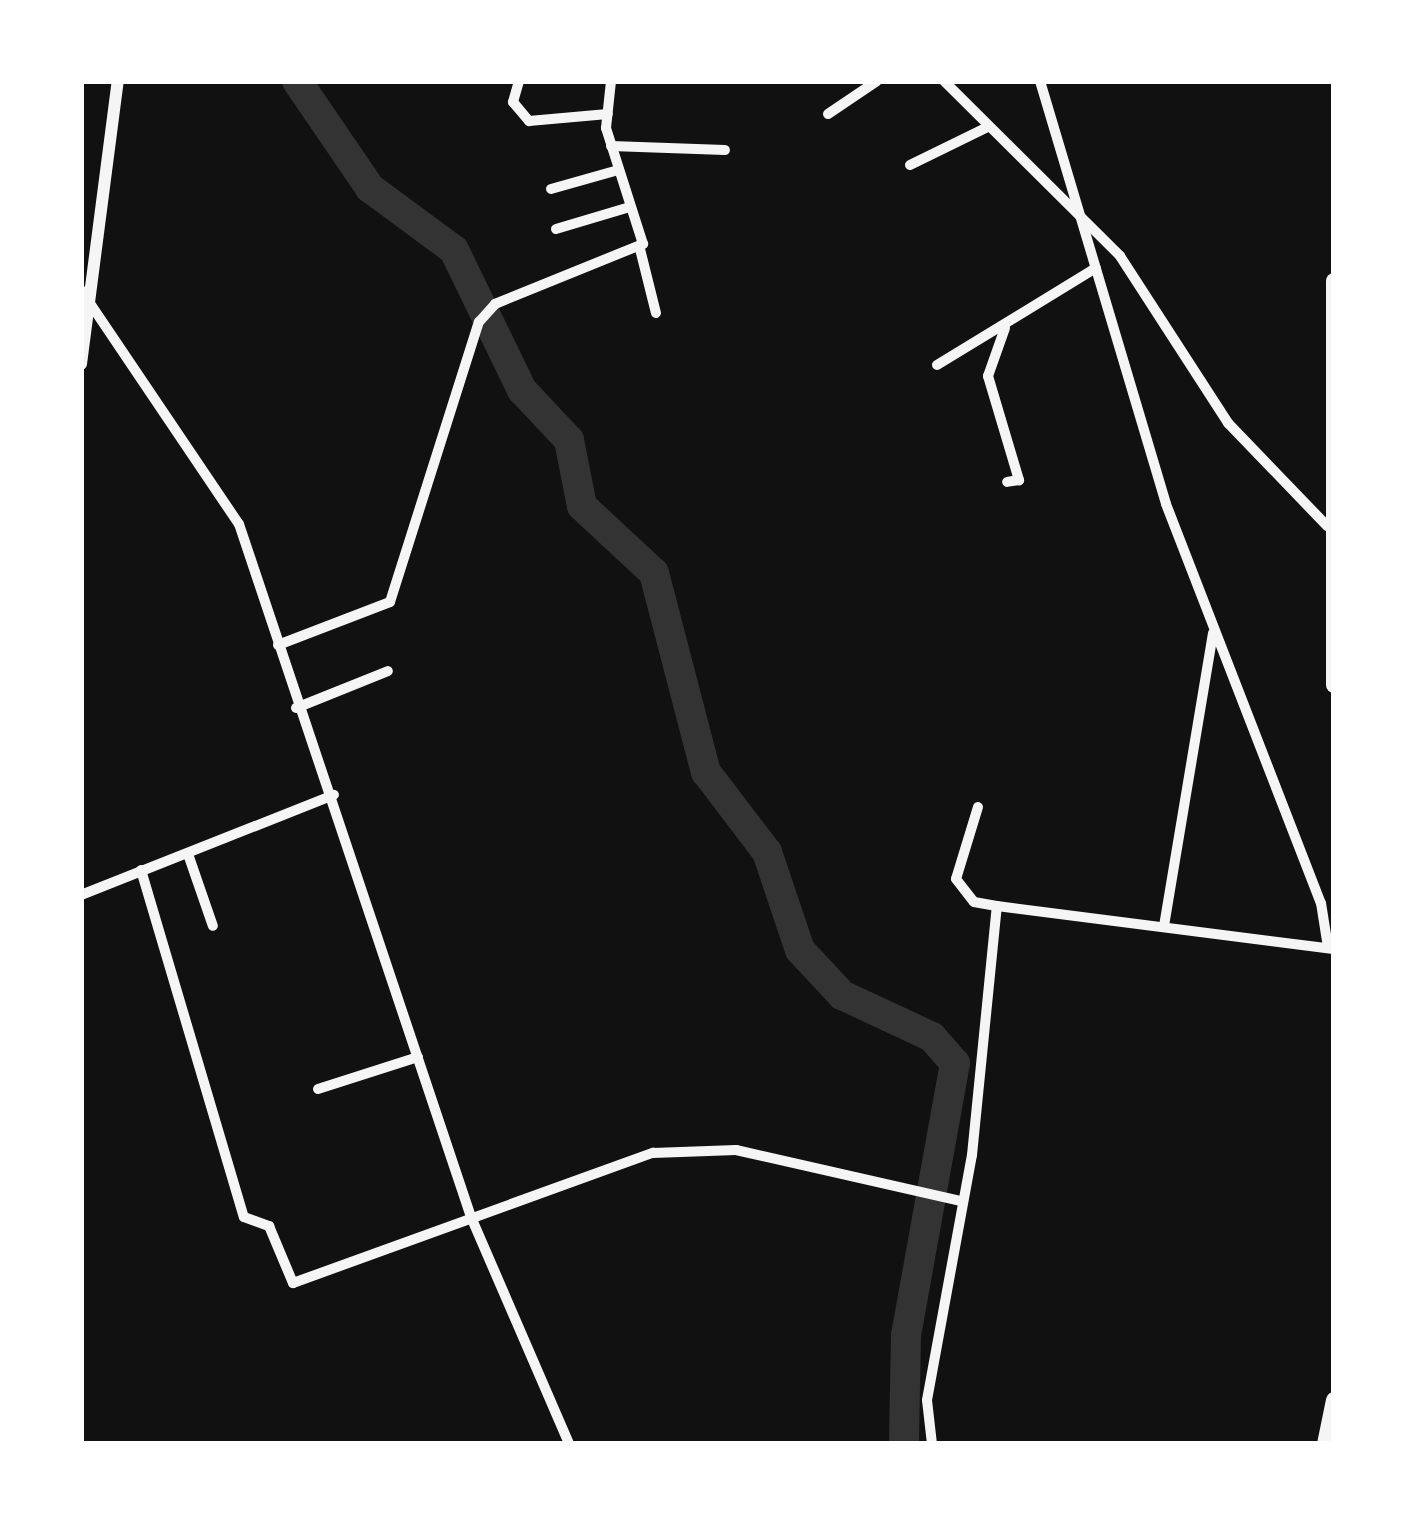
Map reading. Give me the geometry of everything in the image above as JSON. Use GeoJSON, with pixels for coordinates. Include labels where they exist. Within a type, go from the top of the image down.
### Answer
{"type":"FeatureCollection","features":[{"type":"Feature","properties":{"kind":"main road"},"geometry":{"type":"LineString","coordinates":[[1334,281],[1327,526],[1334,685]]}},
{"type":"Feature","properties":{"kind":"main road"},"geometry":{"type":"LineString","coordinates":[[1325,1444],[1334,1400]]}},
{"type":"Feature","properties":{"kind":"street"},"geometry":{"type":"LineString","coordinates":[[81,364],[118,81]]}},
{"type":"Feature","properties":{"kind":"street"},"geometry":{"type":"LineString","coordinates":[[519,81],[513,102],[529,121],[608,114]]}},
{"type":"Feature","properties":{"kind":"street"},"geometry":{"type":"LineString","coordinates":[[611,81],[611,146],[656,313]]}},
{"type":"Feature","properties":{"kind":"street"},"geometry":{"type":"LineString","coordinates":[[828,114],[878,81]]}},
{"type":"Feature","properties":{"kind":"street"},"geometry":{"type":"LineString","coordinates":[[944,81],[1120,256],[1228,423],[1327,526]]}},
{"type":"Feature","properties":{"kind":"street"},"geometry":{"type":"LineString","coordinates":[[978,807],[956,879],[974,902],[1331,949],[1214,629],[1040,81]]}},
{"type":"Feature","properties":{"kind":"street"},"geometry":{"type":"LineString","coordinates":[[910,165],[988,127]]}},
{"type":"Feature","properties":{"kind":"street"},"geometry":{"type":"LineString","coordinates":[[611,146],[724,150]]}},
{"type":"Feature","properties":{"kind":"street"},"geometry":{"type":"LineString","coordinates":[[551,189],[618,170]]}},
{"type":"Feature","properties":{"kind":"street"},"geometry":{"type":"LineString","coordinates":[[556,230],[630,208]]}},
{"type":"Feature","properties":{"kind":"street"},"geometry":{"type":"LineString","coordinates":[[278,645],[390,602],[479,322],[495,304],[640,249]]}},
{"type":"Feature","properties":{"kind":"street"},"geometry":{"type":"LineString","coordinates":[[937,365],[1005,328],[1096,268]]}},
{"type":"Feature","properties":{"kind":"street"},"geometry":{"type":"LineString","coordinates":[[81,290],[220,488],[296,708],[334,795],[471,1217],[568,1444]]}},
{"type":"Feature","properties":{"kind":"street"},"geometry":{"type":"LineString","coordinates":[[1005,328],[988,376],[1019,480],[1007,482]]}},
{"type":"Feature","properties":{"kind":"street"},"geometry":{"type":"LineString","coordinates":[[1164,926],[1214,629]]}},
{"type":"Feature","properties":{"kind":"street"},"geometry":{"type":"LineString","coordinates":[[296,708],[388,671]]}},
{"type":"Feature","properties":{"kind":"street"},"geometry":{"type":"LineString","coordinates":[[81,895],[334,795]]}},
{"type":"Feature","properties":{"kind":"street"},"geometry":{"type":"LineString","coordinates":[[188,854],[213,926]]}},
{"type":"Feature","properties":{"kind":"street"},"geometry":{"type":"LineString","coordinates":[[141,870],[244,1217],[269,1226],[293,1283],[653,1153],[698,1149],[961,1201]]}},
{"type":"Feature","properties":{"kind":"street"},"geometry":{"type":"LineString","coordinates":[[932,1444],[927,1400],[961,1201],[997,906]]}},
{"type":"Feature","properties":{"kind":"street"},"geometry":{"type":"LineString","coordinates":[[318,1089],[418,1057]]}},
{"type":"Feature","properties":{"kind":"waterway"},"geometry":{"type":"LineString","coordinates":[[297,81],[370,188],[454,250],[522,390],[569,440],[582,506],[654,573],[706,772],[767,852],[800,950],[842,995],[932,1037],[955,1063],[906,1335],[904,1444]]}}]}
